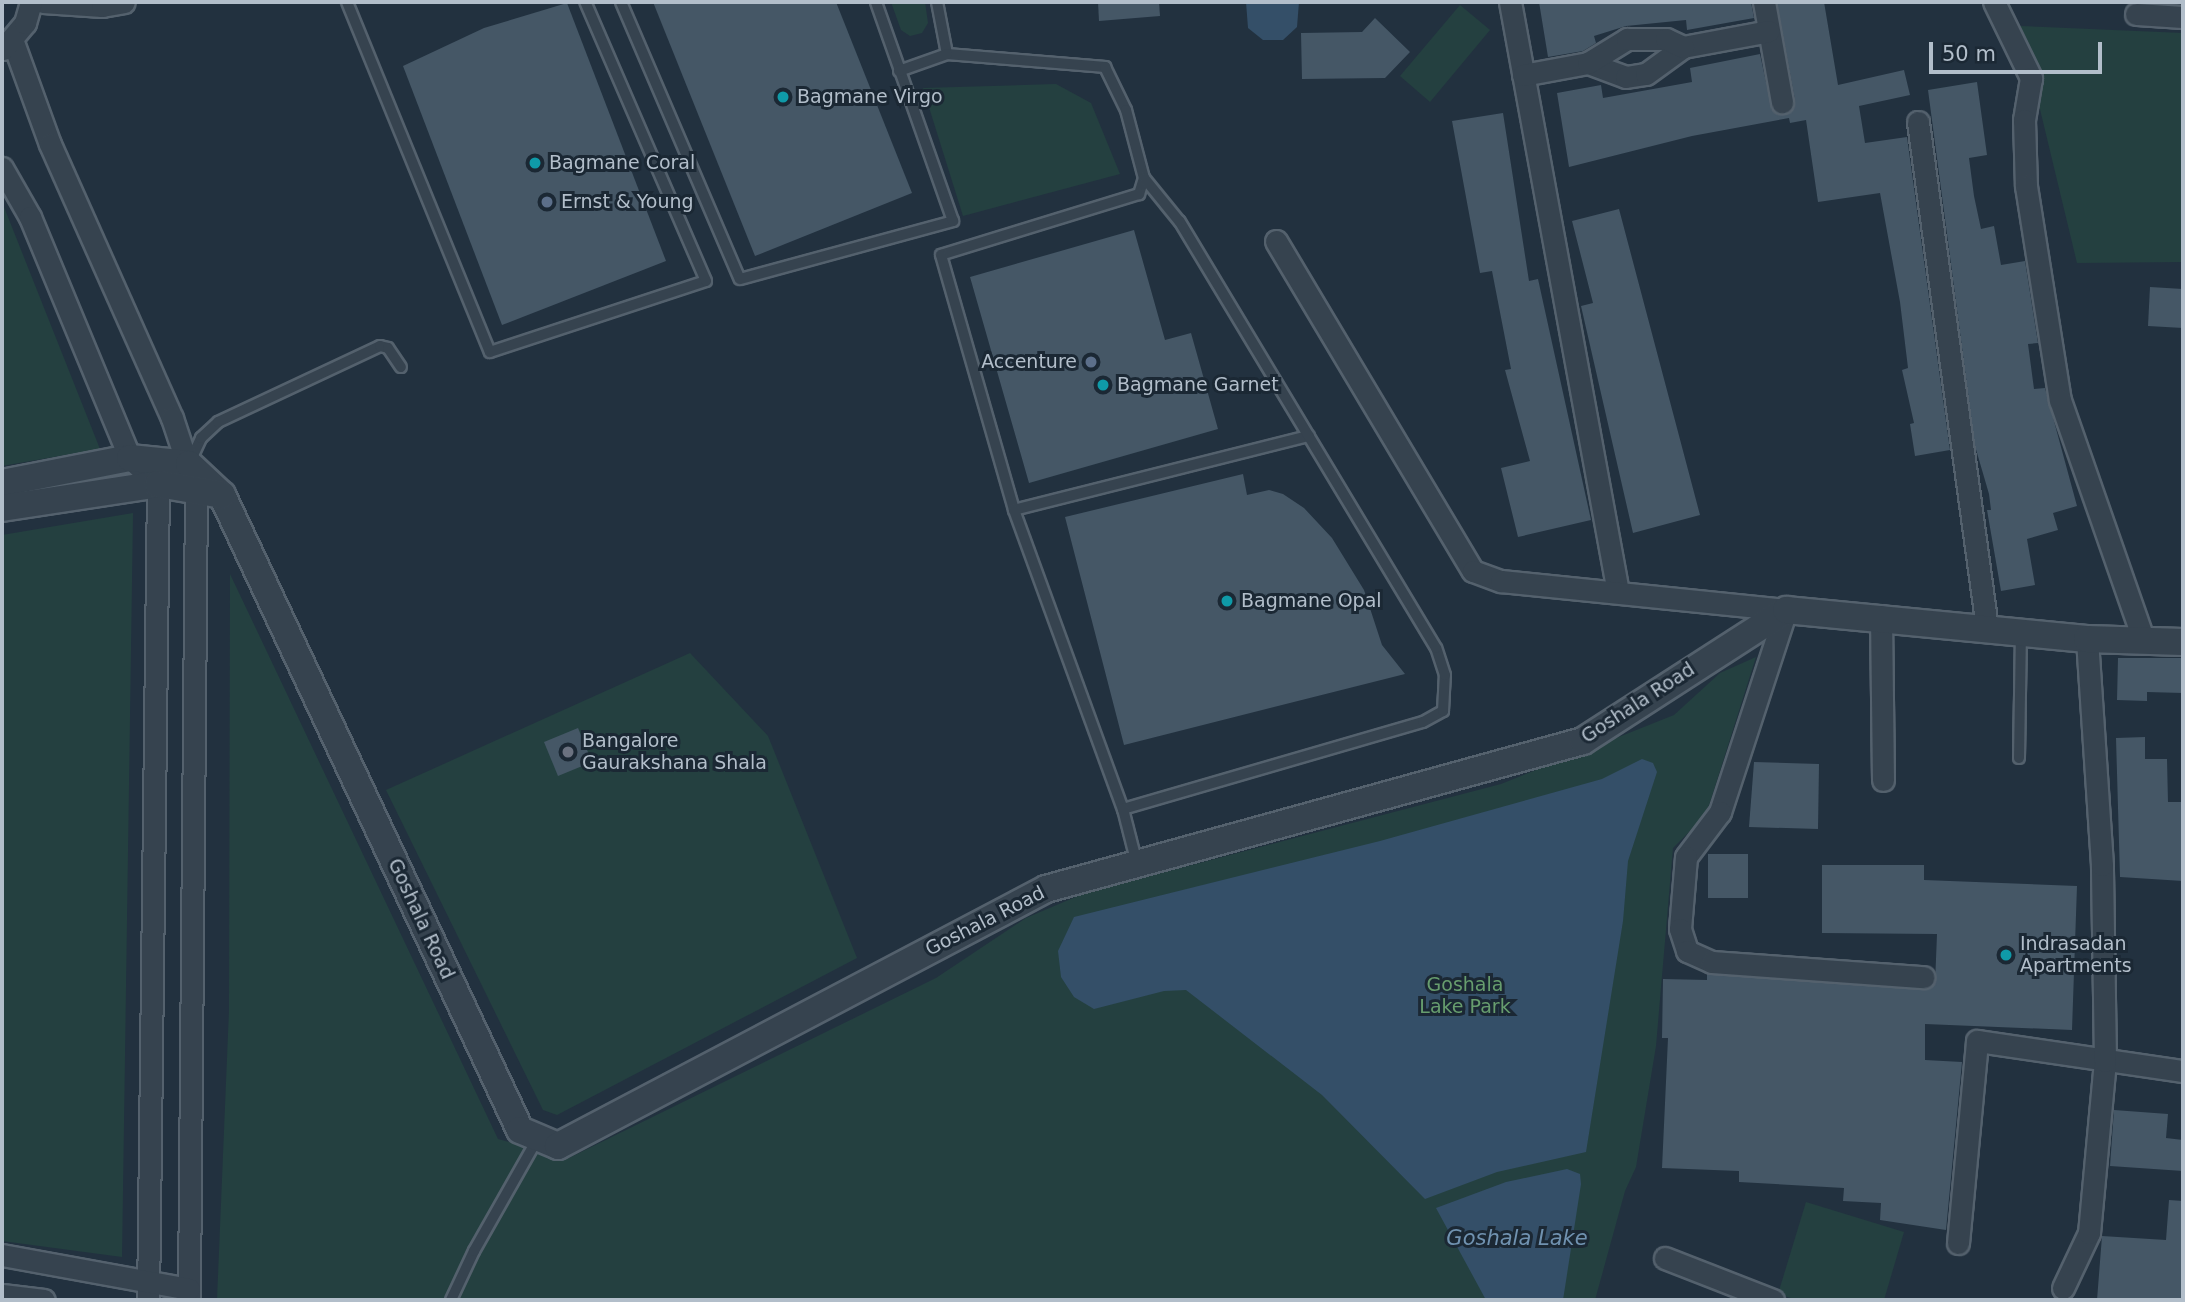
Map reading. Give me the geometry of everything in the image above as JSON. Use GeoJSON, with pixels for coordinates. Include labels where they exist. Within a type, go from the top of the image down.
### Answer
{"type":"FeatureCollection","features":[{"type":"Feature","properties":{"kind":"street"},"geometry":{"type":"LineString","coordinates":[[2,1255],[148,1278],[189,1295],[196,490],[190,464],[7,46],[31,2]]}},
{"type":"Feature","properties":{"kind":"street"},"geometry":{"type":"LineString","coordinates":[[43,2],[124,2]]}},
{"type":"Feature","properties":{"kind":"street"},"geometry":{"type":"LineString","coordinates":[[1510,2],[1618,592]]}},
{"type":"Feature","properties":{"kind":"street"},"geometry":{"type":"LineString","coordinates":[[1764,2],[1782,102]]}},
{"type":"Feature","properties":{"kind":"street"},"geometry":{"type":"LineString","coordinates":[[1994,2],[2031,78],[2024,120],[2026,186],[2060,400],[2144,641]]}},
{"type":"Feature","properties":{"kind":"street"},"geometry":{"type":"LineString","coordinates":[[2136,14],[2183,17]]}},
{"type":"Feature","properties":{"kind":"street"},"geometry":{"type":"LineString","coordinates":[[1588,63],[1626,77],[1646,74],[1683,47],[1769,32]]}},
{"type":"Feature","properties":{"kind":"street"},"geometry":{"type":"LineString","coordinates":[[1523,75],[1588,63],[1627,39],[1666,39],[1683,47]]}},
{"type":"Feature","properties":{"kind":"street"},"geometry":{"type":"LineString","coordinates":[[1918,122],[1987,628]]}},
{"type":"Feature","properties":{"kind":"street"},"geometry":{"type":"LineString","coordinates":[[2,169],[30,218],[130,458],[158,484],[148,1300]]}},
{"type":"Feature","properties":{"kind":"street"},"geometry":{"type":"LineString","coordinates":[[1276,241],[1473,570],[1500,581],[1786,610],[1881,616],[2087,639],[2183,642]]}},
{"type":"Feature","properties":{"kind":"street"},"geometry":{"type":"LineString","coordinates":[[2,483],[130,458],[190,464]]}},
{"type":"Feature","properties":{"kind":"street","name":"Goshala Road"},"geometry":{"type":"LineString","coordinates":[[190,464],[222,495],[520,1130],[558,1146],[1046,889],[1583,741],[1786,610]]}},
{"type":"Feature","properties":{"kind":"street"},"geometry":{"type":"LineString","coordinates":[[2,508],[158,484],[222,495]]}},
{"type":"Feature","properties":{"kind":"street"},"geometry":{"type":"LineString","coordinates":[[1786,610],[1720,812],[1686,857],[1680,929],[1687,951],[1712,962],[1923,977]]}},
{"type":"Feature","properties":{"kind":"street"},"geometry":{"type":"LineString","coordinates":[[1881,616],[1883,780]]}},
{"type":"Feature","properties":{"kind":"street"},"geometry":{"type":"LineString","coordinates":[[2063,1288],[2089,1233],[2105,1061],[2102,865],[2087,639]]}},
{"type":"Feature","properties":{"kind":"street"},"geometry":{"type":"LineString","coordinates":[[1958,1243],[1977,1041],[2183,1071]]}},
{"type":"Feature","properties":{"kind":"street"},"geometry":{"type":"LineString","coordinates":[[1665,1258],[1773,1300]]}},
{"type":"Feature","properties":{"kind":"street"},"geometry":{"type":"LineString","coordinates":[[2,1295],[44,1300]]}},
{"type":"Feature","properties":{"kind":"lane"},"geometry":{"type":"LineString","coordinates":[[346,2],[490,352],[706,281],[585,2]]}},
{"type":"Feature","properties":{"kind":"lane"},"geometry":{"type":"LineString","coordinates":[[621,2],[740,279],[953,221],[876,2]]}},
{"type":"Feature","properties":{"kind":"lane"},"geometry":{"type":"LineString","coordinates":[[937,2],[947,54]]}},
{"type":"Feature","properties":{"kind":"lane"},"geometry":{"type":"LineString","coordinates":[[899,71],[947,54],[1105,67],[1126,110],[1144,178],[1179,221],[1309,436],[1436,648],[1445,676],[1443,711],[1423,722],[1123,809]]}},
{"type":"Feature","properties":{"kind":"lane"},"geometry":{"type":"LineString","coordinates":[[1137,864],[1123,809],[1014,510],[941,255],[1139,194],[1144,178]]}},
{"type":"Feature","properties":{"kind":"lane"},"geometry":{"type":"LineString","coordinates":[[190,464],[201,438],[218,422],[380,346],[388,348],[401,368]]}},
{"type":"Feature","properties":{"kind":"lane"},"geometry":{"type":"LineString","coordinates":[[1014,510],[1309,436]]}},
{"type":"Feature","properties":{"kind":"lane"},"geometry":{"type":"LineString","coordinates":[[2019,758],[2021,631]]}},
{"type":"Feature","properties":{"kind":"lane"},"geometry":{"type":"LineString","coordinates":[[452,1300],[474,1251],[538,1138]]}},
{"type":"Feature","properties":{"kind":"green space"},"geometry":{"type":"Polygon","coordinates":[[[891,2],[925,2],[928,23],[922,33],[910,36],[901,30],[891,2]]]}},
{"type":"Feature","properties":{"kind":"green space"},"geometry":{"type":"Polygon","coordinates":[[[1460,5],[1490,30],[1430,102],[1400,76],[1460,5]]]}},
{"type":"Feature","properties":{"kind":"green space"},"geometry":{"type":"Polygon","coordinates":[[[2020,26],[2183,33],[2183,262],[2077,263],[2020,26]]]}},
{"type":"Feature","properties":{"kind":"green space"},"geometry":{"type":"Polygon","coordinates":[[[1056,84],[1091,103],[1120,174],[963,216],[923,88],[1056,84]]]}},
{"type":"Feature","properties":{"kind":"green space"},"geometry":{"type":"Polygon","coordinates":[[[2,202],[100,449],[2,466],[2,202]]]}},
{"type":"Feature","properties":{"kind":"green space"},"geometry":{"type":"Polygon","coordinates":[[[133,513],[122,1257],[2,1241],[2,535],[133,513]]]}},
{"type":"Feature","properties":{"kind":"green space","name":"Goshala Lake Park"},"geometry":{"type":"Polygon","coordinates":[[[230,574],[498,1139],[569,1158],[936,978],[1026,918],[1085,893],[1501,784],[1674,715],[1720,673],[1756,657],[1706,815],[1673,848],[1656,1046],[1636,1167],[1625,1191],[1595,1300],[217,1300],[229,1010],[230,574]]]}},
{"type":"Feature","properties":{"kind":"green space"},"geometry":{"type":"Polygon","coordinates":[[[690,653],[768,736],[857,958],[557,1115],[543,1110],[386,790],[690,653]]]}},
{"type":"Feature","properties":{"kind":"green space"},"geometry":{"type":"Polygon","coordinates":[[[1806,1202],[1904,1232],[1884,1300],[1797,1300],[1778,1294],[1806,1202]]]}},
{"type":"Feature","properties":{"kind":"water"},"geometry":{"type":"Polygon","coordinates":[[[1246,2],[1299,2],[1297,27],[1283,40],[1263,40],[1248,28],[1246,2]]]}},
{"type":"Feature","properties":{"kind":"water","name":"Goshala Lake"},"geometry":{"type":"Polygon","coordinates":[[[1642,759],[1653,763],[1657,772],[1628,861],[1623,921],[1586,1152],[1497,1172],[1425,1199],[1322,1095],[1186,990],[1164,991],[1094,1009],[1074,997],[1061,977],[1058,951],[1074,917],[1380,841],[1602,779],[1642,759]]]}},
{"type":"Feature","properties":{"kind":"water","name":"Goshala Lake"},"geometry":{"type":"Polygon","coordinates":[[[1567,1169],[1580,1174],[1581,1184],[1563,1300],[1486,1300],[1436,1208],[1506,1182],[1567,1169]]]}},
{"type":"Feature","properties":{"kind":"building","name":"Bagmane Virgo"},"geometry":{"type":"Polygon","coordinates":[[[653,2],[836,2],[912,193],[755,256],[653,2]]]}},
{"type":"Feature","properties":{"kind":"building"},"geometry":{"type":"Polygon","coordinates":[[[1098,2],[1159,2],[1160,16],[1099,21],[1098,2]]]}},
{"type":"Feature","properties":{"kind":"building"},"geometry":{"type":"Polygon","coordinates":[[[1539,2],[1751,2],[1754,18],[1687,30],[1686,20],[1626,26],[1594,36],[1596,43],[1583,51],[1548,57],[1539,2]]]}},
{"type":"Feature","properties":{"kind":"building"},"geometry":{"type":"Polygon","coordinates":[[[1777,2],[1824,2],[1838,85],[1904,70],[1910,95],[1859,106],[1865,143],[1907,137],[1950,450],[1915,456],[1910,424],[1914,423],[1902,370],[1908,368],[1900,302],[1880,193],[1818,202],[1806,120],[1790,123],[1789,118],[1692,136],[1569,167],[1557,93],[1601,85],[1603,98],[1692,82],[1690,68],[1760,54],[1772,110],[1778,115],[1790,112],[1795,100],[1777,2]]]}},
{"type":"Feature","properties":{"kind":"building","name":"Bagmane Coral"},"geometry":{"type":"Polygon","coordinates":[[[567,3],[666,261],[502,325],[403,66],[484,28],[567,3]]]}},
{"type":"Feature","properties":{"kind":"building"},"geometry":{"type":"Polygon","coordinates":[[[1375,18],[1410,52],[1385,78],[1302,79],[1301,33],[1362,32],[1375,18]]]}},
{"type":"Feature","properties":{"kind":"building"},"geometry":{"type":"Polygon","coordinates":[[[1977,82],[1987,155],[1969,158],[1981,229],[1994,226],[2001,265],[2025,261],[2038,343],[2028,344],[2034,389],[2045,388],[2077,506],[2053,513],[2058,530],[2027,539],[2035,585],[2001,591],[1987,510],[1991,510],[1989,494],[1975,446],[1928,90],[1977,82]]]}},
{"type":"Feature","properties":{"kind":"building"},"geometry":{"type":"Polygon","coordinates":[[[1503,113],[1529,281],[1538,279],[1591,520],[1518,537],[1501,468],[1530,461],[1505,370],[1511,369],[1492,271],[1480,273],[1452,121],[1503,113]]]}},
{"type":"Feature","properties":{"kind":"building"},"geometry":{"type":"Polygon","coordinates":[[[1619,209],[1700,515],[1633,533],[1581,306],[1593,303],[1572,221],[1619,209]]]}},
{"type":"Feature","properties":{"kind":"building","name":"Bagmane Garnet"},"geometry":{"type":"Polygon","coordinates":[[[1134,230],[1165,340],[1191,333],[1218,429],[1029,483],[970,277],[1134,230]]]}},
{"type":"Feature","properties":{"kind":"building"},"geometry":{"type":"Polygon","coordinates":[[[2150,287],[2183,289],[2183,328],[2148,326],[2150,287]]]}},
{"type":"Feature","properties":{"kind":"building","name":"Bagmane Opal"},"geometry":{"type":"Polygon","coordinates":[[[1243,474],[1247,495],[1269,490],[1283,494],[1304,508],[1332,538],[1364,590],[1382,645],[1405,674],[1124,745],[1065,517],[1243,474]]]}},
{"type":"Feature","properties":{"kind":"building"},"geometry":{"type":"Polygon","coordinates":[[[2118,658],[2183,658],[2183,693],[2147,692],[2147,701],[2117,700],[2118,658]]]}},
{"type":"Feature","properties":{"kind":"building","name":"Bangalore Gaurakshana Shala"},"geometry":{"type":"Polygon","coordinates":[[[578,728],[592,762],[558,776],[544,742],[578,728]]]}},
{"type":"Feature","properties":{"kind":"building"},"geometry":{"type":"Polygon","coordinates":[[[2145,737],[2145,759],[2167,759],[2168,802],[2183,802],[2183,881],[2120,877],[2116,738],[2145,737]]]}},
{"type":"Feature","properties":{"kind":"building"},"geometry":{"type":"Polygon","coordinates":[[[1754,762],[1819,764],[1818,829],[1749,827],[1754,762]]]}},
{"type":"Feature","properties":{"kind":"building"},"geometry":{"type":"Polygon","coordinates":[[[1708,854],[1748,854],[1748,898],[1708,898],[1708,854]]]}},
{"type":"Feature","properties":{"kind":"building"},"geometry":{"type":"Polygon","coordinates":[[[1822,865],[1924,865],[1924,880],[2077,886],[2072,1030],[1925,1024],[1925,1060],[1962,1062],[1946,1230],[1880,1220],[1881,1203],[1843,1201],[1844,1188],[1739,1182],[1739,1171],[1662,1168],[1668,1038],[1662,1038],[1663,979],[1707,980],[1707,974],[1922,990],[1935,984],[1937,934],[1822,933],[1822,865]]]}},
{"type":"Feature","properties":{"kind":"building"},"geometry":{"type":"Polygon","coordinates":[[[2114,1110],[2168,1114],[2166,1138],[2183,1140],[2183,1171],[2110,1166],[2114,1110]]]}},
{"type":"Feature","properties":{"kind":"building"},"geometry":{"type":"Polygon","coordinates":[[[2169,1200],[2183,1201],[2183,1300],[2097,1300],[2102,1236],[2166,1240],[2169,1200]]]}},
{"type":"Feature","properties":{"kind":"place","name":"Bagmane Virgo"},"geometry":{"type":"Point","coordinates":[783,97]}},
{"type":"Feature","properties":{"kind":"place","name":"Bagmane Coral"},"geometry":{"type":"Point","coordinates":[535,163]}},
{"type":"Feature","properties":{"kind":"place","name":"Ernst & Young"},"geometry":{"type":"Point","coordinates":[547,202]}},
{"type":"Feature","properties":{"kind":"place","name":"Accenture"},"geometry":{"type":"Point","coordinates":[1091,362]}},
{"type":"Feature","properties":{"kind":"place","name":"Bagmane Garnet"},"geometry":{"type":"Point","coordinates":[1103,385]}},
{"type":"Feature","properties":{"kind":"place","name":"Bagmane Opal"},"geometry":{"type":"Point","coordinates":[1227,601]}},
{"type":"Feature","properties":{"kind":"place","name":"Bangalore Gaurakshana Shala"},"geometry":{"type":"Point","coordinates":[568,752]}},
{"type":"Feature","properties":{"kind":"place","name":"Indrasadan Apartments"},"geometry":{"type":"Point","coordinates":[2006,955]}}]}
